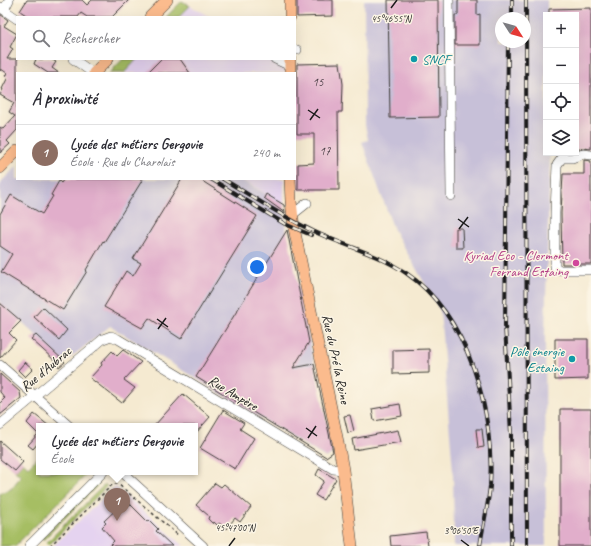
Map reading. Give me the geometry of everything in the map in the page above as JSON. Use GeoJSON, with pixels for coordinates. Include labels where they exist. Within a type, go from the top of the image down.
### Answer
{"type":"FeatureCollection","features":[{"type":"Feature","properties":{"kind":"main road"},"geometry":{"type":"LineString","coordinates":[[151,16],[167,0]]}},
{"type":"Feature","properties":{"kind":"main road"},"geometry":{"type":"LineString","coordinates":[[290,0],[290,16]]}},
{"type":"Feature","properties":{"kind":"main road"},"geometry":{"type":"LineString","coordinates":[[95,72],[107,60]]}},
{"type":"Feature","properties":{"kind":"main road"},"geometry":{"type":"LineString","coordinates":[[0,168],[16,152]]}},
{"type":"Feature","properties":{"kind":"main road","name":"Rue du Pré la Reine"},"geometry":{"type":"LineString","coordinates":[[290,180],[292,214],[343,470],[352,546]]}},
{"type":"Feature","properties":{"kind":"street"},"geometry":{"type":"LineString","coordinates":[[9,0],[2,8],[16,18]]}},
{"type":"Feature","properties":{"kind":"street"},"geometry":{"type":"LineString","coordinates":[[449,0],[451,196]]}},
{"type":"Feature","properties":{"kind":"street"},"geometry":{"type":"LineString","coordinates":[[74,60],[92,72]]}},
{"type":"Feature","properties":{"kind":"street"},"geometry":{"type":"LineString","coordinates":[[591,155],[583,154],[572,158],[561,157],[557,165],[555,213],[555,267],[560,270],[591,270]]}},
{"type":"Feature","properties":{"kind":"street"},"geometry":{"type":"LineString","coordinates":[[292,214],[307,203]]}},
{"type":"Feature","properties":{"kind":"street","name":"Rue Ampère"},"geometry":{"type":"LineString","coordinates":[[111,336],[333,469],[343,470]]}},
{"type":"Feature","properties":{"kind":"street","name":"Rue d'Aubrac"},"geometry":{"type":"LineString","coordinates":[[0,425],[103,339],[111,336]]}},
{"type":"Feature","properties":{"kind":"street"},"geometry":{"type":"LineString","coordinates":[[0,365],[66,423]]}},
{"type":"Feature","properties":{"kind":"street"},"geometry":{"type":"LineString","coordinates":[[29,546],[100,475]]}},
{"type":"Feature","properties":{"kind":"street"},"geometry":{"type":"LineString","coordinates":[[125,475],[203,546]]}},
{"type":"Feature","properties":{"kind":"path"},"geometry":{"type":"LineString","coordinates":[[50,546],[113,484],[118,484],[180,537]]}},
{"type":"Feature","properties":{"kind":"shaded area"},"geometry":{"type":"Polygon","coordinates":[[[364,0],[547,0],[547,12],[543,12],[543,156],[550,156],[545,336],[546,546],[454,546],[453,471],[440,310],[394,230],[362,142],[368,140],[365,125],[364,0]]]}},
{"type":"Feature","properties":{"kind":"shaded area"},"geometry":{"type":"Polygon","coordinates":[[[182,1],[208,16],[167,16],[182,1]]]}},
{"type":"Feature","properties":{"kind":"shaded area"},"geometry":{"type":"Polygon","coordinates":[[[122,60],[285,60],[285,72],[110,72],[122,60]]]}},
{"type":"Feature","properties":{"kind":"shaded area"},"geometry":{"type":"Polygon","coordinates":[[[16,167],[16,180],[242,180],[284,205],[285,224],[333,453],[326,458],[110,326],[65,362],[0,303],[0,183],[16,167]]]}},
{"type":"Feature","properties":{"kind":"shaded area"},"geometry":{"type":"Polygon","coordinates":[[[243,180],[284,180],[284,205],[243,180]]]}},
{"type":"Feature","properties":{"kind":"shaded area"},"geometry":{"type":"Polygon","coordinates":[[[115,486],[184,546],[53,546],[115,486]]]}},
{"type":"Feature","properties":{"kind":"green space"},"geometry":{"type":"Polygon","coordinates":[[[182,1],[190,6],[180,16],[167,16],[182,1]]]}},
{"type":"Feature","properties":{"kind":"green space"},"geometry":{"type":"Polygon","coordinates":[[[122,60],[136,60],[125,72],[110,72],[122,60]]]}},
{"type":"Feature","properties":{"kind":"green space"},"geometry":{"type":"Polygon","coordinates":[[[36,459],[36,475],[86,475],[15,546],[0,546],[0,493],[11,489],[21,476],[15,471],[23,462],[28,467],[36,459]]]}},
{"type":"Feature","properties":{"kind":"green space"},"geometry":{"type":"Polygon","coordinates":[[[98,482],[99,484],[43,540],[42,538],[98,482]]]}},
{"type":"Feature","properties":{"kind":"green space"},"geometry":{"type":"Polygon","coordinates":[[[105,484],[107,486],[49,545],[46,543],[105,484]]]}},
{"type":"Feature","properties":{"kind":"building"},"geometry":{"type":"Polygon","coordinates":[[[27,0],[82,0],[87,5],[92,0],[129,0],[113,16],[86,16],[81,13],[79,16],[28,16],[20,11],[27,0]]]}},
{"type":"Feature","properties":{"kind":"building"},"geometry":{"type":"Polygon","coordinates":[[[297,0],[333,0],[333,16],[297,17],[297,0]]]}},
{"type":"Feature","properties":{"kind":"building","name":"SNCF"},"geometry":{"type":"Polygon","coordinates":[[[388,0],[438,0],[439,117],[390,118],[388,0]]]}},
{"type":"Feature","properties":{"kind":"building"},"geometry":{"type":"Polygon","coordinates":[[[458,0],[477,0],[477,15],[480,14],[480,45],[455,45],[455,15],[458,15],[458,0]]]}},
{"type":"Feature","properties":{"kind":"building"},"geometry":{"type":"Polygon","coordinates":[[[591,8],[591,149],[579,149],[579,12],[549,12],[549,9],[591,8]]]}},
{"type":"Feature","properties":{"kind":"building"},"geometry":{"type":"Polygon","coordinates":[[[0,14],[8,20],[4,26],[16,33],[10,47],[13,49],[7,59],[17,60],[17,72],[16,131],[7,141],[10,144],[0,153],[0,127],[3,129],[15,116],[9,112],[14,103],[0,95],[8,77],[5,76],[7,73],[1,69],[0,71],[0,14]]]}},
{"type":"Feature","properties":{"kind":"building"},"geometry":{"type":"Polygon","coordinates":[[[36,60],[53,60],[56,62],[52,68],[58,72],[46,72],[34,64],[36,60]]]}},
{"type":"Feature","properties":{"kind":"building"},"geometry":{"type":"Polygon","coordinates":[[[160,60],[181,60],[189,72],[148,72],[160,60]]]}},
{"type":"Feature","properties":{"kind":"building"},"geometry":{"type":"Polygon","coordinates":[[[340,63],[343,84],[342,112],[338,112],[339,190],[298,190],[298,164],[314,163],[314,134],[297,134],[297,64],[340,63]]]}},
{"type":"Feature","properties":{"kind":"building"},"geometry":{"type":"Polygon","coordinates":[[[584,160],[591,161],[591,264],[562,264],[561,213],[563,174],[584,174],[584,160]]]}},
{"type":"Feature","properties":{"kind":"building"},"geometry":{"type":"Polygon","coordinates":[[[63,180],[142,180],[104,242],[103,241],[86,270],[87,271],[63,310],[1,272],[12,254],[0,246],[0,214],[11,195],[42,214],[53,196],[51,195],[59,181],[61,183],[63,180]]]}},
{"type":"Feature","properties":{"kind":"building"},"geometry":{"type":"Polygon","coordinates":[[[181,180],[201,180],[257,216],[181,339],[149,318],[142,328],[104,307],[126,271],[133,276],[141,263],[133,259],[181,180]]]}},
{"type":"Feature","properties":{"kind":"building"},"geometry":{"type":"Polygon","coordinates":[[[266,194],[284,205],[285,213],[264,198],[266,194]]]}},
{"type":"Feature","properties":{"kind":"building"},"geometry":{"type":"Polygon","coordinates":[[[456,228],[462,228],[463,248],[456,248],[456,228]]]}},
{"type":"Feature","properties":{"kind":"building"},"geometry":{"type":"Polygon","coordinates":[[[287,230],[309,342],[293,368],[314,364],[333,452],[326,457],[196,377],[287,230]]]}},
{"type":"Feature","properties":{"kind":"building"},"geometry":{"type":"Polygon","coordinates":[[[0,303],[21,321],[9,333],[16,340],[0,358],[0,303]]]}},
{"type":"Feature","properties":{"kind":"building"},"geometry":{"type":"Polygon","coordinates":[[[43,307],[67,330],[59,340],[34,317],[43,307]]]}},
{"type":"Feature","properties":{"kind":"building"},"geometry":{"type":"Polygon","coordinates":[[[36,335],[65,362],[59,367],[54,360],[31,339],[36,335]]]}},
{"type":"Feature","properties":{"kind":"building","name":"Pôle énergie Estaing"},"geometry":{"type":"Polygon","coordinates":[[[555,339],[588,339],[588,379],[555,380],[555,339]]]}},
{"type":"Feature","properties":{"kind":"building"},"geometry":{"type":"Polygon","coordinates":[[[429,349],[429,373],[393,374],[393,350],[429,349]]]}},
{"type":"Feature","properties":{"kind":"building"},"geometry":{"type":"Polygon","coordinates":[[[123,350],[141,362],[124,380],[135,388],[122,403],[90,378],[112,351],[117,356],[123,350]]]}},
{"type":"Feature","properties":{"kind":"building"},"geometry":{"type":"Polygon","coordinates":[[[25,362],[33,369],[25,377],[18,370],[25,362]]]}},
{"type":"Feature","properties":{"kind":"building"},"geometry":{"type":"Polygon","coordinates":[[[0,374],[20,392],[21,398],[0,415],[0,403],[5,398],[0,392],[0,374]]]}},
{"type":"Feature","properties":{"kind":"building"},"geometry":{"type":"Polygon","coordinates":[[[183,394],[210,417],[198,431],[198,423],[157,423],[183,394]]]}},
{"type":"Feature","properties":{"kind":"building"},"geometry":{"type":"Polygon","coordinates":[[[400,404],[402,416],[374,421],[372,409],[400,404]]]}},
{"type":"Feature","properties":{"kind":"building"},"geometry":{"type":"Polygon","coordinates":[[[560,409],[591,409],[591,546],[560,546],[560,409]]]}},
{"type":"Feature","properties":{"kind":"building"},"geometry":{"type":"Polygon","coordinates":[[[223,410],[244,423],[240,429],[254,438],[235,469],[200,448],[223,410]]]}},
{"type":"Feature","properties":{"kind":"building"},"geometry":{"type":"Polygon","coordinates":[[[34,414],[45,423],[36,423],[36,432],[27,423],[34,414]]]}},
{"type":"Feature","properties":{"kind":"building"},"geometry":{"type":"Polygon","coordinates":[[[350,415],[354,431],[348,433],[344,416],[350,415]]]}},
{"type":"Feature","properties":{"kind":"building"},"geometry":{"type":"Polygon","coordinates":[[[476,429],[482,429],[484,447],[478,448],[476,429]]]}},
{"type":"Feature","properties":{"kind":"building"},"geometry":{"type":"Polygon","coordinates":[[[398,430],[401,442],[354,450],[352,439],[398,430]]]}},
{"type":"Feature","properties":{"kind":"building"},"geometry":{"type":"Polygon","coordinates":[[[36,436],[36,446],[33,449],[28,445],[36,436]]]}},
{"type":"Feature","properties":{"kind":"building"},"geometry":{"type":"Polygon","coordinates":[[[0,441],[23,462],[15,471],[0,459],[0,441]]]}},
{"type":"Feature","properties":{"kind":"building"},"geometry":{"type":"Polygon","coordinates":[[[319,469],[336,479],[323,500],[315,495],[324,481],[316,475],[319,469]]]}},
{"type":"Feature","properties":{"kind":"building"},"geometry":{"type":"Polygon","coordinates":[[[215,483],[221,487],[224,484],[251,507],[240,522],[235,518],[226,529],[219,523],[217,525],[214,522],[213,524],[208,519],[209,516],[196,505],[215,483]]]}},
{"type":"Feature","properties":{"kind":"building"},"geometry":{"type":"Polygon","coordinates":[[[126,500],[148,522],[149,520],[158,529],[156,531],[172,546],[109,546],[114,541],[102,527],[106,523],[104,521],[126,500]]]}},
{"type":"Feature","properties":{"kind":"building"},"geometry":{"type":"Polygon","coordinates":[[[426,532],[428,546],[391,546],[390,536],[426,532]]]}},
{"type":"Feature","properties":{"kind":"railway"},"geometry":{"type":"LineString","coordinates":[[512,0],[512,12]]}},
{"type":"Feature","properties":{"kind":"railway"},"geometry":{"type":"LineString","coordinates":[[526,0],[527,546]]}},
{"type":"Feature","properties":{"kind":"railway"},"geometry":{"type":"LineString","coordinates":[[508,48],[505,325],[511,434],[511,546]]}},
{"type":"Feature","properties":{"kind":"railway"},"geometry":{"type":"LineString","coordinates":[[213,180],[285,224],[311,235]]}},
{"type":"Feature","properties":{"kind":"railway"},"geometry":{"type":"LineString","coordinates":[[225,180],[291,220],[326,237],[373,255],[395,266],[406,273],[428,292],[446,314],[462,340],[474,368],[488,428],[490,486],[480,546]]}},
{"type":"Feature","properties":{"kind":"place","name":"SNCF"},"geometry":{"type":"Point","coordinates":[414,59]}},
{"type":"Feature","properties":{"kind":"place","name":"Kyriad Eco - Clermont Ferrand Estaing"},"geometry":{"type":"Point","coordinates":[576,263]}},
{"type":"Feature","properties":{"kind":"place","name":"Pôle énergie Estaing"},"geometry":{"type":"Point","coordinates":[572,359]}},
{"type":"Feature","properties":{"kind":"place","name":"Lycée des métiers Gergovie"},"geometry":{"type":"Point","coordinates":[117,521]}}]}
